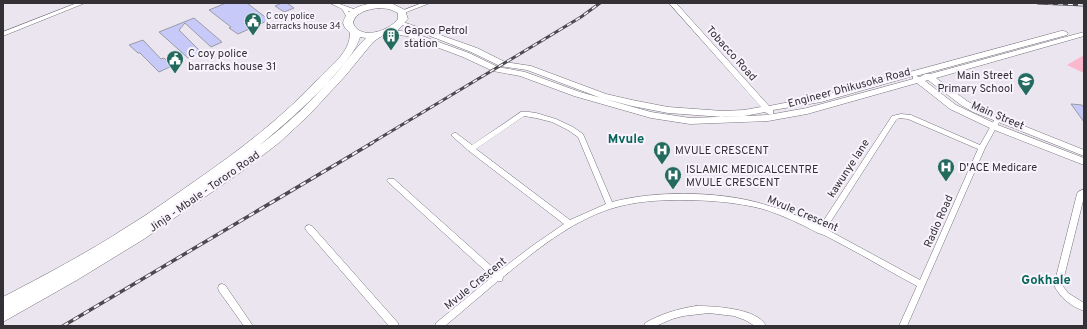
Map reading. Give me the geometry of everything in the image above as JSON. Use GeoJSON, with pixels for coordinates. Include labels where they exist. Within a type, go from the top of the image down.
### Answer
{"type":"FeatureCollection","features":[{"type":"Feature","properties":{"kind":"highway"},"geometry":{"type":"LineString","coordinates":[[384,33],[366,35],[355,32],[350,28],[348,23],[353,15],[370,5],[385,5],[397,8],[403,16],[401,23]]}},
{"type":"Feature","properties":{"kind":"highway","name":"Jinja - Mbale - Tororo Road"},"geometry":{"type":"LineString","coordinates":[[3,315],[142,235],[235,171],[299,118],[330,87],[365,43],[373,37],[384,33],[401,23]]}},
{"type":"Feature","properties":{"kind":"highway","name":"Jinja - Mbale - Tororo Road"},"geometry":{"type":"LineString","coordinates":[[3,304],[132,231],[225,167],[287,117],[313,92],[354,44],[355,32]]}},
{"type":"Feature","properties":{"kind":"street"},"geometry":{"type":"LineString","coordinates":[[3,34],[82,3]]}},
{"type":"Feature","properties":{"kind":"street"},"geometry":{"type":"LineString","coordinates":[[333,3],[344,8],[353,15]]}},
{"type":"Feature","properties":{"kind":"street"},"geometry":{"type":"LineString","coordinates":[[397,8],[427,3]]}},
{"type":"Feature","properties":{"kind":"street","name":"Tobacco Road"},"geometry":{"type":"LineString","coordinates":[[672,3],[775,117]]}},
{"type":"Feature","properties":{"kind":"street"},"geometry":{"type":"LineString","coordinates":[[344,8],[353,15]]}},
{"type":"Feature","properties":{"kind":"street","name":"Engineer Dhikusoka Road"},"geometry":{"type":"LineString","coordinates":[[401,23],[474,50],[503,64],[528,68],[598,94],[668,110],[704,113],[744,112],[821,99],[1084,28]]}},
{"type":"Feature","properties":{"kind":"street","name":"Engineer Dhikusoka Road"},"geometry":{"type":"LineString","coordinates":[[384,33],[408,34],[466,55],[496,69],[522,74],[577,94],[638,112],[690,120],[744,120],[775,117],[807,111],[1084,34]]}},
{"type":"Feature","properties":{"kind":"street","name":"Main Street"},"geometry":{"type":"LineString","coordinates":[[922,71],[964,102],[997,123],[1084,162]]}},
{"type":"Feature","properties":{"kind":"street","name":"Main Street"},"geometry":{"type":"LineString","coordinates":[[911,74],[952,107],[1084,153]]}},
{"type":"Feature","properties":{"kind":"street"},"geometry":{"type":"LineString","coordinates":[[471,149],[523,114],[536,115],[566,127],[577,132],[581,136],[610,206]]}},
{"type":"Feature","properties":{"kind":"street","name":"kawunye lane"},"geometry":{"type":"LineString","coordinates":[[821,230],[894,118],[902,115],[909,117],[982,148]]}},
{"type":"Feature","properties":{"kind":"street","name":"Radio Road"},"geometry":{"type":"LineString","coordinates":[[902,326],[922,285],[982,148],[997,123]]}},
{"type":"Feature","properties":{"kind":"street"},"geometry":{"type":"LineString","coordinates":[[454,135],[569,224]]}},
{"type":"Feature","properties":{"kind":"street"},"geometry":{"type":"LineString","coordinates":[[391,181],[499,278]]}},
{"type":"Feature","properties":{"kind":"street"},"geometry":{"type":"LineString","coordinates":[[1084,192],[1081,194],[1058,285],[1061,292],[1069,299],[1084,307]]}},
{"type":"Feature","properties":{"kind":"street","name":"Mvule Crescent"},"geometry":{"type":"LineString","coordinates":[[440,326],[534,248],[569,224],[610,206],[668,197],[725,200],[765,207],[821,230],[922,285]]}},
{"type":"Feature","properties":{"kind":"street"},"geometry":{"type":"LineString","coordinates":[[309,228],[395,326]]}},
{"type":"Feature","properties":{"kind":"street"},"geometry":{"type":"LineString","coordinates":[[222,288],[249,326]]}},
{"type":"Feature","properties":{"kind":"street"},"geometry":{"type":"LineString","coordinates":[[648,326],[674,314],[700,309],[722,310],[747,317],[762,326]]}},
{"type":"Feature","properties":{"kind":"shaded area"},"geometry":{"type":"Polygon","coordinates":[[[1084,55],[1084,73],[1067,65],[1084,55]]]}},
{"type":"Feature","properties":{"kind":"building"},"geometry":{"type":"Polygon","coordinates":[[[226,3],[247,3],[269,20],[238,34],[209,10],[226,3]]]}},
{"type":"Feature","properties":{"kind":"building"},"geometry":{"type":"Polygon","coordinates":[[[282,3],[287,3],[294,8],[284,12],[275,6],[282,3]]]}},
{"type":"Feature","properties":{"kind":"building"},"geometry":{"type":"Polygon","coordinates":[[[194,18],[222,42],[211,47],[185,23],[179,30],[201,52],[188,58],[159,32],[194,18]]]}},
{"type":"Feature","properties":{"kind":"building"},"geometry":{"type":"Polygon","coordinates":[[[143,40],[161,59],[164,58],[172,66],[159,72],[140,53],[129,45],[143,40]]]}},
{"type":"Feature","properties":{"kind":"building"},"geometry":{"type":"Polygon","coordinates":[[[1071,104],[1082,105],[1084,108],[1084,122],[1071,104]]]}},
{"type":"Feature","properties":{"kind":"railway"},"geometry":{"type":"LineString","coordinates":[[370,144],[581,17],[600,3]]}},
{"type":"Feature","properties":{"kind":"railway"},"geometry":{"type":"LineString","coordinates":[[1038,3],[1084,5]]}},
{"type":"Feature","properties":{"kind":"railway"},"geometry":{"type":"LineString","coordinates":[[63,326],[372,143]]}},
{"type":"Feature","properties":{"kind":"place","name":"C coy police barracks house 34"},"geometry":{"type":"Point","coordinates":[253,36]}},
{"type":"Feature","properties":{"kind":"place","name":"Gapco Petrol station"},"geometry":{"type":"Point","coordinates":[391,51]}},
{"type":"Feature","properties":{"kind":"place","name":"C coy police barracks house 31"},"geometry":{"type":"Point","coordinates":[175,74]}},
{"type":"Feature","properties":{"kind":"place","name":"Main Street Primary School"},"geometry":{"type":"Point","coordinates":[1026,96]}},
{"type":"Feature","properties":{"kind":"place","name":"MVULE CRESCENT"},"geometry":{"type":"Point","coordinates":[662,165]}},
{"type":"Feature","properties":{"kind":"place","name":"D'ACE Medicare"},"geometry":{"type":"Point","coordinates":[946,182]}},
{"type":"Feature","properties":{"kind":"place","name":"ISLAMIC MEDICALCENTRE MVULE CRESCENT"},"geometry":{"type":"Point","coordinates":[673,190]}},
{"type":"Feature","properties":{"kind":"district","name":"Mvule"},"geometry":{"type":"Point","coordinates":[626,138]}},
{"type":"Feature","properties":{"kind":"district","name":"Gokhale"},"geometry":{"type":"Point","coordinates":[1046,279]}}]}
